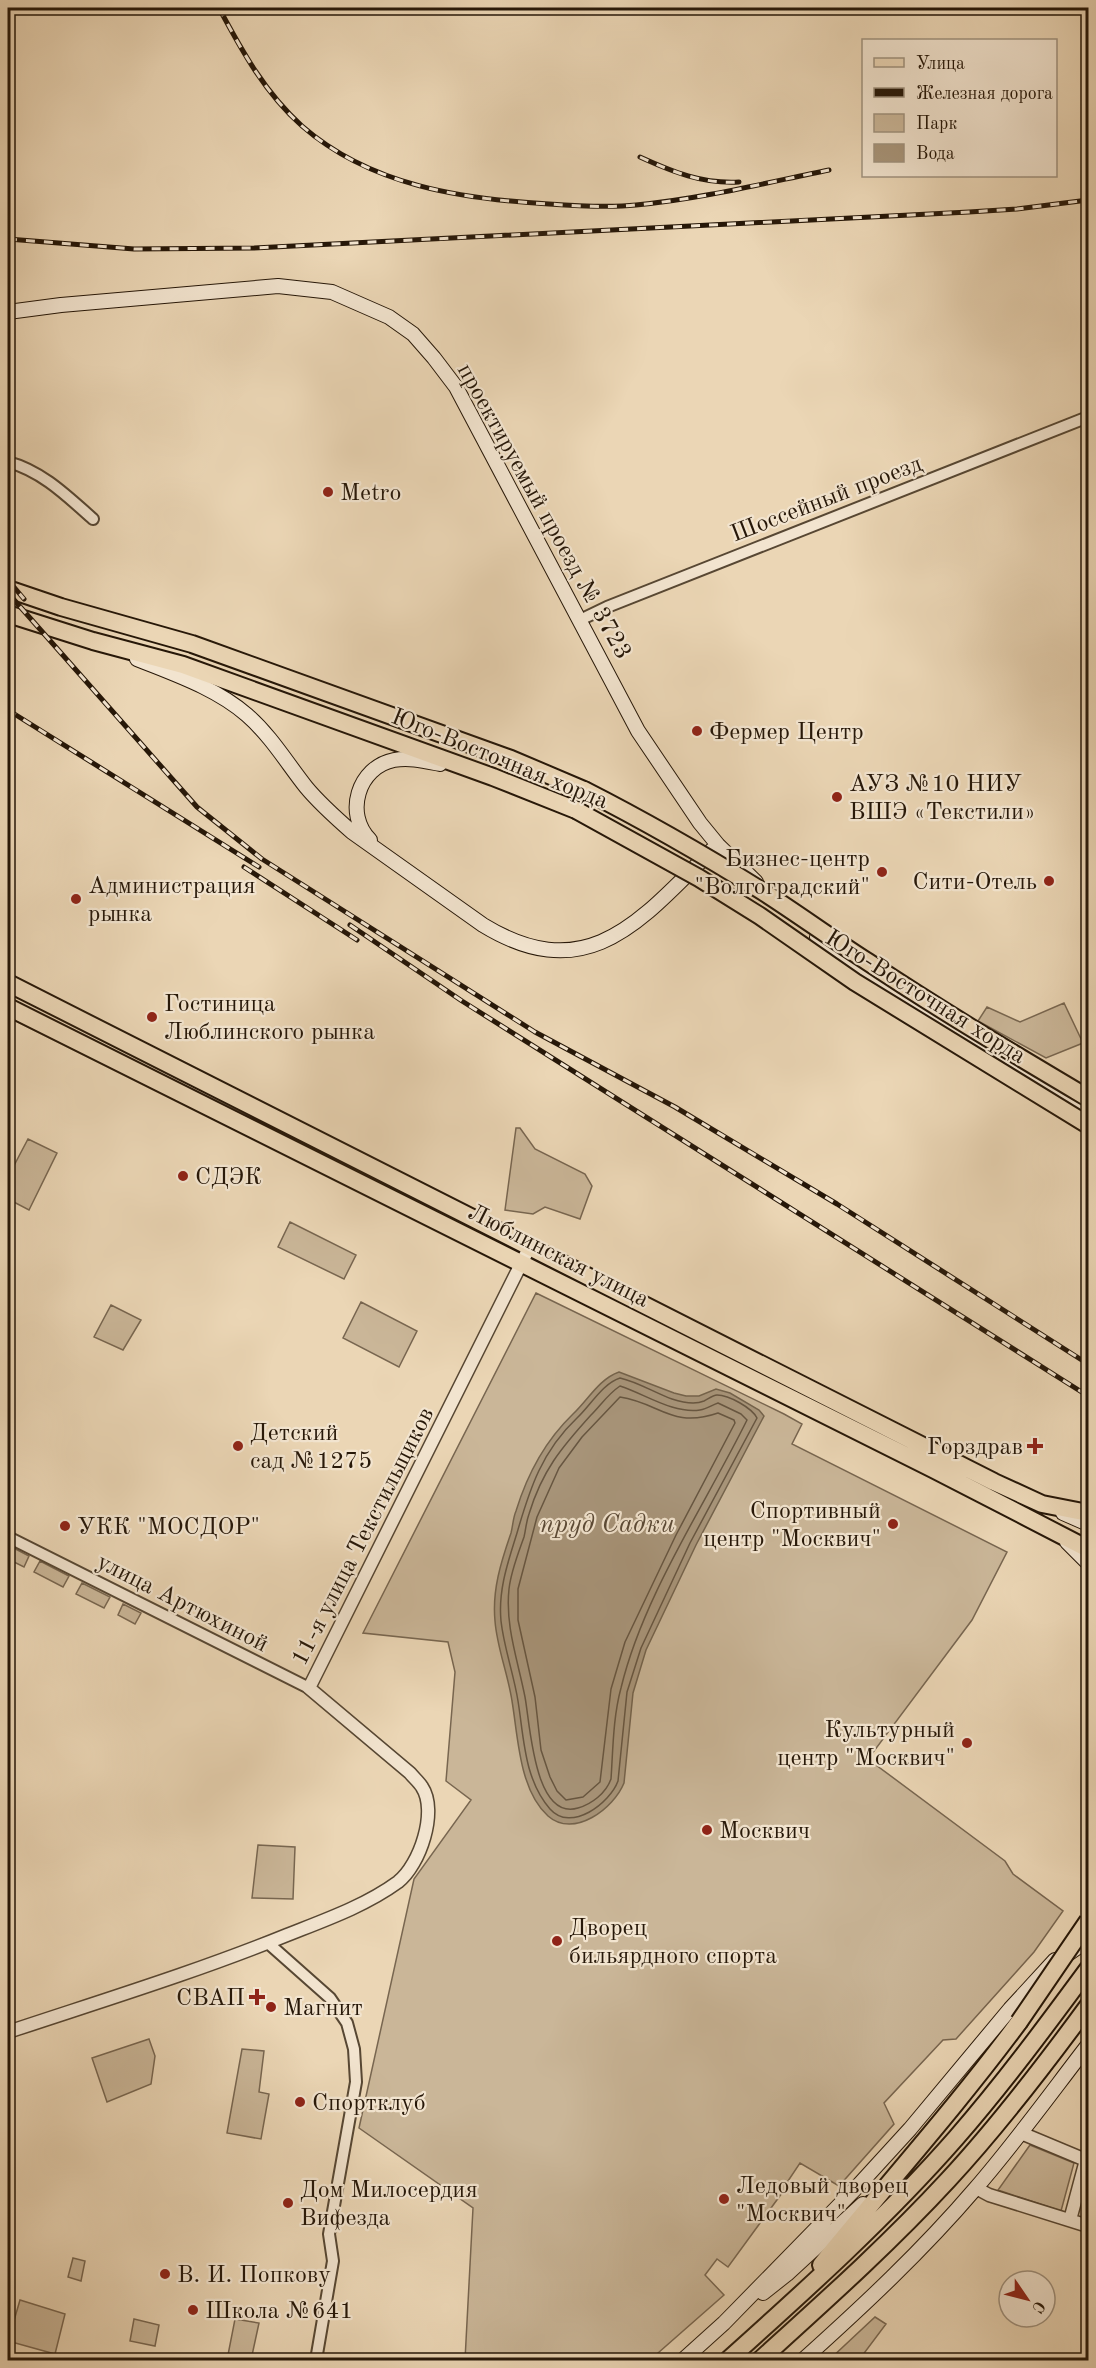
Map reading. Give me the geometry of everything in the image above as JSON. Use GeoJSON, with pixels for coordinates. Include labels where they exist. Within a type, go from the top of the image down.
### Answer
{"type":"FeatureCollection","features":[{"type":"Feature","properties":{"kind":"main road","name":"проектируемый проезд № 3723"},"geometry":{"type":"LineString","coordinates":[[8,312],[61,305],[278,286],[332,292],[389,317],[413,334],[456,387],[638,731],[718,845],[772,899],[855,966],[1089,1115]]}},
{"type":"Feature","properties":{"kind":"main road","name":"Юго-Восточная хорда"},"geometry":{"type":"LineString","coordinates":[[8,589],[61,607],[192,644],[511,759],[584,790],[647,822],[710,859],[879,970],[1089,1098]]}},
{"type":"Feature","properties":{"kind":"main road","name":"Юго-Восточная хорда"},"geometry":{"type":"LineString","coordinates":[[8,614],[93,641],[183,664],[493,777],[576,810],[699,878],[760,916],[855,982],[1089,1125]]}},
{"type":"Feature","properties":{"kind":"main road"},"geometry":{"type":"LineString","coordinates":[[93,641],[217,694],[247,715],[271,740],[307,788],[332,815],[352,832],[505,938],[524,945],[553,951],[577,949],[603,943],[628,929],[655,907],[718,845]]}},
{"type":"Feature","properties":{"kind":"main road"},"geometry":{"type":"LineString","coordinates":[[387,855],[367,838],[357,815],[359,790],[374,770],[397,759],[414,759],[493,777]]}},
{"type":"Feature","properties":{"kind":"main road","name":"Люблинская улица"},"geometry":{"type":"LineString","coordinates":[[8,983],[994,1482],[1089,1524]]}},
{"type":"Feature","properties":{"kind":"main road","name":"Люблинская улица"},"geometry":{"type":"LineString","coordinates":[[9,1011],[522,1264],[1089,1549]]}},
{"type":"Feature","properties":{"kind":"main road"},"geometry":{"type":"LineString","coordinates":[[1042,1504],[1089,1513]]}},
{"type":"Feature","properties":{"kind":"main road"},"geometry":{"type":"LineString","coordinates":[[1058,1533],[1089,1563]]}},
{"type":"Feature","properties":{"kind":"main road"},"geometry":{"type":"LineString","coordinates":[[785,2309],[895,2174],[978,2079],[1089,1921]]}},
{"type":"Feature","properties":{"kind":"main road"},"geometry":{"type":"LineString","coordinates":[[683,2361],[724,2323],[872,2171],[1010,2009],[1046,1969],[1089,1927]]}},
{"type":"Feature","properties":{"kind":"main road"},"geometry":{"type":"LineString","coordinates":[[1046,1969],[1089,1940]]}},
{"type":"Feature","properties":{"kind":"main road"},"geometry":{"type":"LineString","coordinates":[[728,2361],[870,2230],[957,2137],[1089,1969]]}},
{"type":"Feature","properties":{"kind":"main road"},"geometry":{"type":"LineString","coordinates":[[760,2361],[863,2266],[948,2180],[1008,2112],[1089,2006]]}},
{"type":"Feature","properties":{"kind":"main road"},"geometry":{"type":"LineString","coordinates":[[803,2361],[896,2274],[976,2188],[1089,2045]]}},
{"type":"Feature","properties":{"kind":"main road"},"geometry":{"type":"LineString","coordinates":[[724,2323],[787,2274],[895,2174]]}},
{"type":"Feature","properties":{"kind":"street","name":"Шоссейный проезд"},"geometry":{"type":"LineString","coordinates":[[580,620],[618,602],[1089,417]]}},
{"type":"Feature","properties":{"kind":"street"},"geometry":{"type":"LineString","coordinates":[[8,462],[51,482],[93,519]]}},
{"type":"Feature","properties":{"kind":"street","name":"11-я улица Текстильщиков"},"geometry":{"type":"LineString","coordinates":[[8,2032],[268,1943],[330,1918],[377,1895],[399,1881],[414,1864],[424,1839],[427,1806],[423,1787],[410,1773],[309,1688],[530,1248]]}},
{"type":"Feature","properties":{"kind":"street","name":"улица Артюхиной"},"geometry":{"type":"LineString","coordinates":[[8,1537],[309,1688]]}},
{"type":"Feature","properties":{"kind":"street"},"geometry":{"type":"LineString","coordinates":[[268,1943],[341,2010],[353,2043],[356,2082],[329,2234],[333,2261],[316,2361]]}},
{"type":"Feature","properties":{"kind":"street"},"geometry":{"type":"LineString","coordinates":[[1021,2133],[1087,2161],[1070,2220]]}},
{"type":"Feature","properties":{"kind":"street"},"geometry":{"type":"LineString","coordinates":[[976,2188],[1006,2201],[1089,2226]]}},
{"type":"Feature","properties":{"kind":"green space"},"geometry":{"type":"Polygon","coordinates":[[[1064,1003],[1083,1043],[1046,1058],[978,1021],[987,1007],[1020,1022],[1064,1003]]]}},
{"type":"Feature","properties":{"kind":"green space"},"geometry":{"type":"Polygon","coordinates":[[[516,1128],[520,1128],[535,1149],[585,1174],[592,1186],[580,1219],[545,1207],[533,1214],[505,1210],[516,1128]]]}},
{"type":"Feature","properties":{"kind":"green space"},"geometry":{"type":"Polygon","coordinates":[[[28,1139],[57,1153],[29,1210],[8,1199],[8,1177],[28,1139]]]}},
{"type":"Feature","properties":{"kind":"green space"},"geometry":{"type":"Polygon","coordinates":[[[290,1222],[356,1255],[344,1279],[278,1247],[290,1222]]]}},
{"type":"Feature","properties":{"kind":"green space","name":"Москвич"},"geometry":{"type":"Polygon","coordinates":[[[536,1293],[784,1414],[802,1424],[792,1444],[1007,1552],[972,1620],[868,1759],[1005,1861],[1013,1874],[1063,1911],[1034,1952],[956,2039],[943,2040],[884,2103],[894,2124],[839,2186],[800,2163],[788,2181],[790,2182],[728,2267],[717,2259],[705,2275],[724,2295],[650,2360],[465,2360],[473,2208],[359,2128],[414,1879],[471,1800],[446,1781],[455,1672],[448,1642],[363,1633],[536,1293]]]}},
{"type":"Feature","properties":{"kind":"green space"},"geometry":{"type":"Polygon","coordinates":[[[361,1302],[417,1331],[399,1367],[343,1338],[361,1302]]]}},
{"type":"Feature","properties":{"kind":"green space"},"geometry":{"type":"Polygon","coordinates":[[[111,1305],[141,1320],[123,1350],[94,1337],[111,1305]]]}},
{"type":"Feature","properties":{"kind":"green space"},"geometry":{"type":"Polygon","coordinates":[[[8,1545],[29,1556],[24,1567],[8,1559],[8,1545]]]}},
{"type":"Feature","properties":{"kind":"green space"},"geometry":{"type":"Polygon","coordinates":[[[40,1561],[69,1576],[63,1587],[34,1572],[40,1561]]]}},
{"type":"Feature","properties":{"kind":"green space"},"geometry":{"type":"Polygon","coordinates":[[[82,1583],[110,1597],[104,1608],[76,1594],[82,1583]]]}},
{"type":"Feature","properties":{"kind":"green space"},"geometry":{"type":"Polygon","coordinates":[[[123,1604],[141,1613],[135,1624],[118,1615],[123,1604]]]}},
{"type":"Feature","properties":{"kind":"green space"},"geometry":{"type":"Polygon","coordinates":[[[258,1845],[295,1847],[293,1899],[252,1898],[258,1845]]]}},
{"type":"Feature","properties":{"kind":"green space"},"geometry":{"type":"Polygon","coordinates":[[[149,2039],[155,2056],[151,2084],[107,2102],[92,2058],[149,2039]]]}},
{"type":"Feature","properties":{"kind":"green space"},"geometry":{"type":"Polygon","coordinates":[[[242,2049],[264,2051],[259,2092],[269,2094],[261,2139],[227,2133],[242,2049]]]}},
{"type":"Feature","properties":{"kind":"green space"},"geometry":{"type":"Polygon","coordinates":[[[1030,2145],[1074,2163],[1061,2211],[998,2190],[1030,2145]]]}},
{"type":"Feature","properties":{"kind":"green space"},"geometry":{"type":"Polygon","coordinates":[[[73,2258],[85,2261],[81,2281],[68,2277],[73,2258]]]}},
{"type":"Feature","properties":{"kind":"green space"},"geometry":{"type":"Polygon","coordinates":[[[20,2300],[65,2314],[55,2354],[8,2341],[20,2300]]]}},
{"type":"Feature","properties":{"kind":"green space"},"geometry":{"type":"Polygon","coordinates":[[[875,2317],[886,2324],[859,2360],[829,2360],[875,2317]]]}},
{"type":"Feature","properties":{"kind":"green space"},"geometry":{"type":"Polygon","coordinates":[[[134,2319],[159,2325],[155,2346],[130,2341],[134,2319]]]}},
{"type":"Feature","properties":{"kind":"green space"},"geometry":{"type":"Polygon","coordinates":[[[235,2319],[259,2323],[251,2360],[227,2360],[235,2319]]]}},
{"type":"Feature","properties":{"kind":"water","name":"пруд Садки"},"geometry":{"type":"Polygon","coordinates":[[[619,1372],[686,1396],[699,1396],[716,1389],[730,1393],[759,1410],[764,1416],[696,1545],[646,1650],[633,1693],[624,1783],[612,1802],[592,1818],[569,1824],[558,1822],[548,1816],[538,1805],[525,1777],[510,1691],[496,1631],[495,1598],[498,1576],[515,1514],[538,1459],[554,1435],[594,1390],[619,1372]]]}},
{"type":"Feature","properties":{"kind":"railway"},"geometry":{"type":"LineString","coordinates":[[219,8],[266,86],[302,126],[357,163],[419,186],[516,202],[615,206],[685,199],[829,170]]}},
{"type":"Feature","properties":{"kind":"railway"},"geometry":{"type":"LineString","coordinates":[[640,157],[688,176],[713,181],[739,182]]}},
{"type":"Feature","properties":{"kind":"railway"},"geometry":{"type":"LineString","coordinates":[[8,239],[134,249],[254,248],[969,212],[1017,209],[1088,200]]}},
{"type":"Feature","properties":{"kind":"railway"},"geometry":{"type":"LineString","coordinates":[[8,580],[24,599]]}},
{"type":"Feature","properties":{"kind":"railway"},"geometry":{"type":"LineString","coordinates":[[8,593],[197,807],[262,859],[535,1032],[675,1107],[837,1204],[1088,1364]]}},
{"type":"Feature","properties":{"kind":"railway"},"geometry":{"type":"LineString","coordinates":[[8,710],[259,867]]}},
{"type":"Feature","properties":{"kind":"railway"},"geometry":{"type":"LineString","coordinates":[[244,867],[357,940]]}},
{"type":"Feature","properties":{"kind":"railway"},"geometry":{"type":"LineString","coordinates":[[350,925],[462,1001],[1088,1396]]}},
{"type":"Feature","properties":{"kind":"place","name":"Metro"},"geometry":{"type":"Point","coordinates":[328,492]}},
{"type":"Feature","properties":{"kind":"place","name":"Фермер Центр"},"geometry":{"type":"Point","coordinates":[697,731]}},
{"type":"Feature","properties":{"kind":"place","name":"АУЗ №10 НИУ ВШЭ «Текстили»"},"geometry":{"type":"Point","coordinates":[837,797]}},
{"type":"Feature","properties":{"kind":"place","name":"Бизнес-центр \"Волгоградский\""},"geometry":{"type":"Point","coordinates":[882,872]}},
{"type":"Feature","properties":{"kind":"place","name":"Сити-Отель"},"geometry":{"type":"Point","coordinates":[1049,881]}},
{"type":"Feature","properties":{"kind":"place","name":"Администрация рынка"},"geometry":{"type":"Point","coordinates":[76,899]}},
{"type":"Feature","properties":{"kind":"place","name":"Гостиница Люблинского рынка"},"geometry":{"type":"Point","coordinates":[152,1017]}},
{"type":"Feature","properties":{"kind":"place","name":"СДЭК"},"geometry":{"type":"Point","coordinates":[183,1176]}},
{"type":"Feature","properties":{"kind":"place","name":"Детский сад №1275"},"geometry":{"type":"Point","coordinates":[238,1446]}},
{"type":"Feature","properties":{"kind":"place","name":"Горздрав"},"geometry":{"type":"Point","coordinates":[1035,1446]}},
{"type":"Feature","properties":{"kind":"place","name":"Спортивный центр \"Москвич\""},"geometry":{"type":"Point","coordinates":[893,1524]}},
{"type":"Feature","properties":{"kind":"place","name":"УКК \"МОСДОР\""},"geometry":{"type":"Point","coordinates":[65,1526]}},
{"type":"Feature","properties":{"kind":"place","name":"Культурный центр \"Москвич\""},"geometry":{"type":"Point","coordinates":[967,1743]}},
{"type":"Feature","properties":{"kind":"place","name":"Москвич"},"geometry":{"type":"Point","coordinates":[707,1830]}},
{"type":"Feature","properties":{"kind":"place","name":"Дворец бильярдного спорта"},"geometry":{"type":"Point","coordinates":[557,1941]}},
{"type":"Feature","properties":{"kind":"place","name":"СВАП"},"geometry":{"type":"Point","coordinates":[257,1997]}},
{"type":"Feature","properties":{"kind":"place","name":"Магнит"},"geometry":{"type":"Point","coordinates":[271,2007]}},
{"type":"Feature","properties":{"kind":"place","name":"Спортклуб"},"geometry":{"type":"Point","coordinates":[300,2102]}},
{"type":"Feature","properties":{"kind":"place","name":"Ледовый дворец \"Москвич\""},"geometry":{"type":"Point","coordinates":[724,2199]}},
{"type":"Feature","properties":{"kind":"place","name":"Дом Милосердия Вифезда"},"geometry":{"type":"Point","coordinates":[288,2203]}},
{"type":"Feature","properties":{"kind":"place","name":"В. И. Попкову"},"geometry":{"type":"Point","coordinates":[165,2274]}},
{"type":"Feature","properties":{"kind":"place","name":"Школа №641"},"geometry":{"type":"Point","coordinates":[193,2310]}}]}
